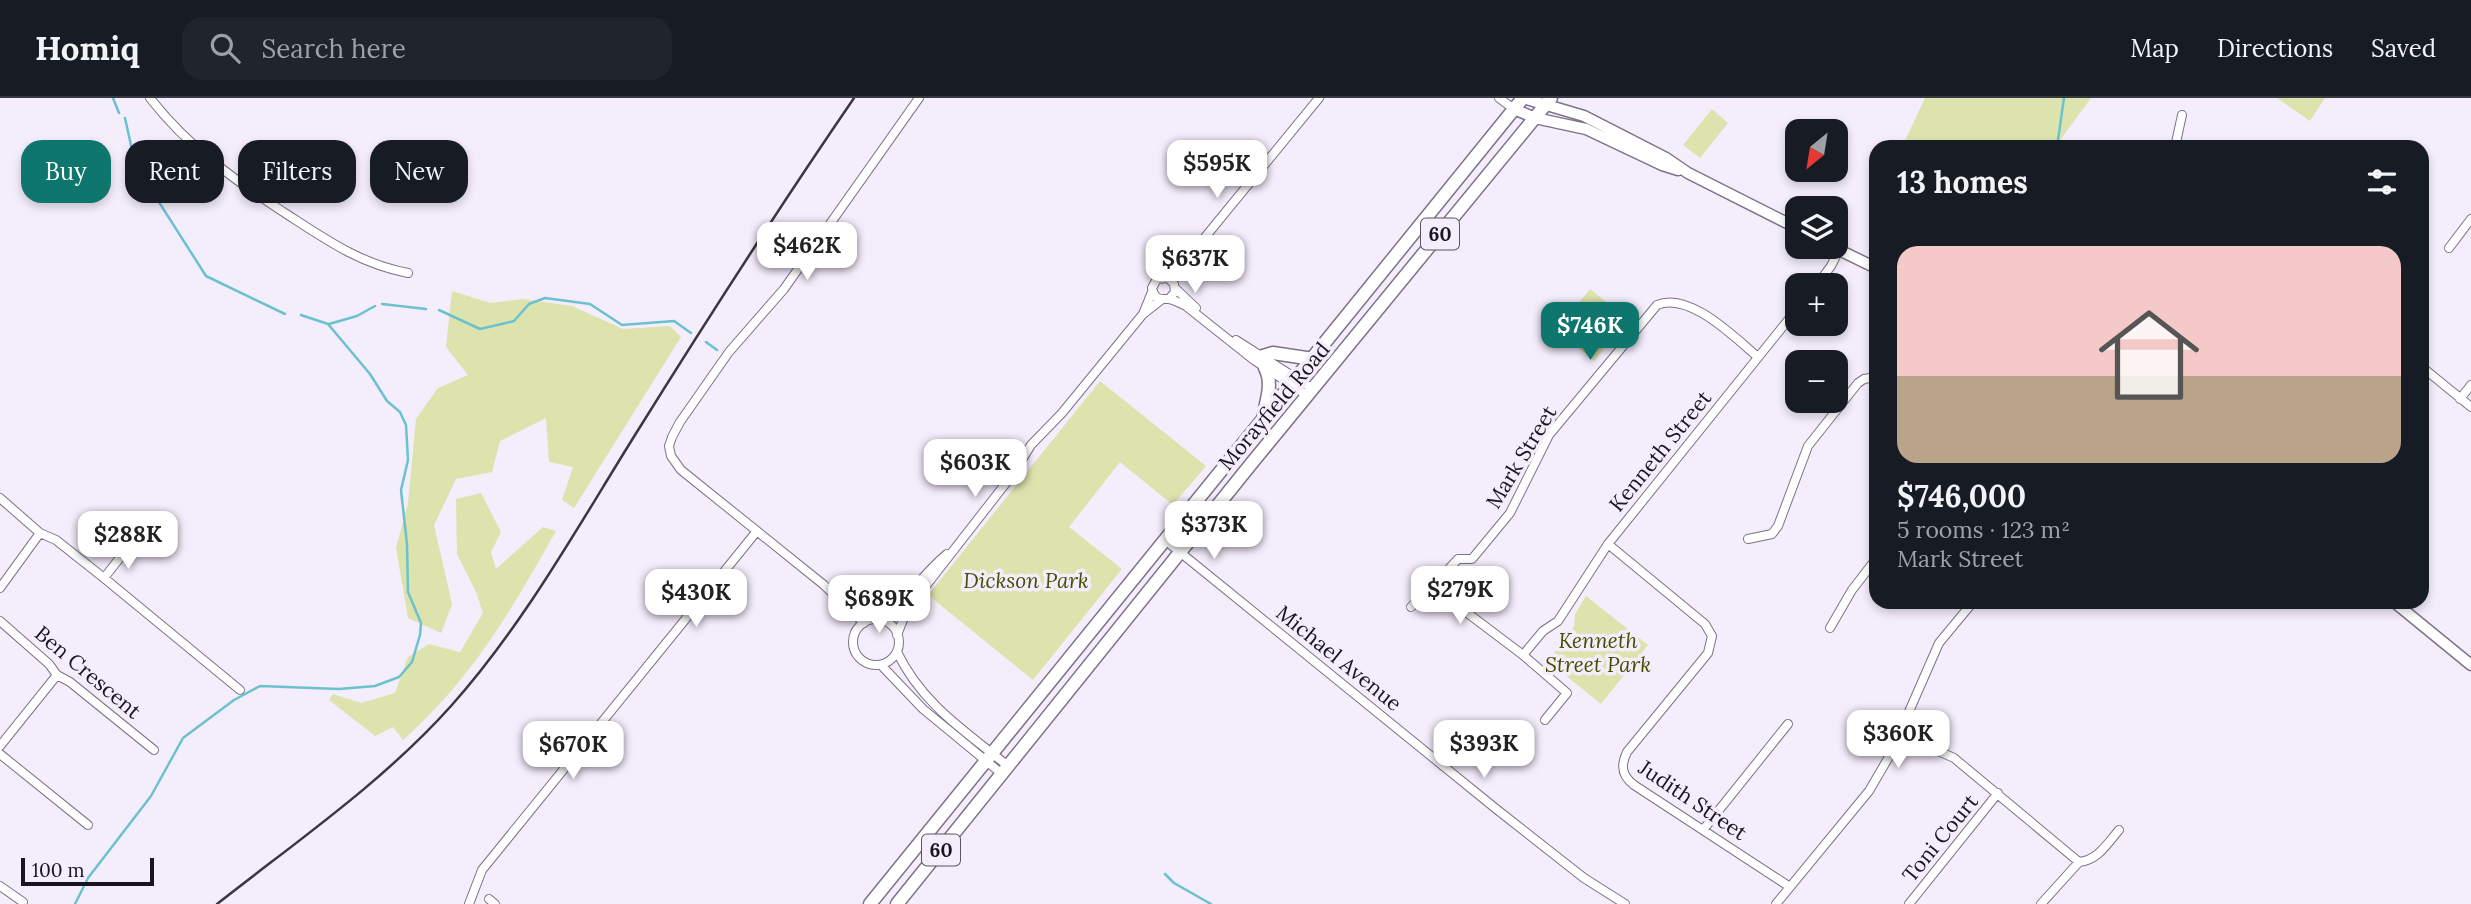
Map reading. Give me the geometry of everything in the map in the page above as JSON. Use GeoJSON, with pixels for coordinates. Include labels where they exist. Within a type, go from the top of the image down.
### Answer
{"type":"FeatureCollection","features":[{"type":"Feature","properties":{"kind":"main road"},"geometry":{"type":"LineString","coordinates":[[1521,101],[1548,101],[1584,116],[1785,222]]}},
{"type":"Feature","properties":{"kind":"main road"},"geometry":{"type":"LineString","coordinates":[[1521,101],[1535,118],[1586,129],[1662,165],[1688,173]]}},
{"type":"Feature","properties":{"kind":"main road","name":"Morayfield Road"},"geometry":{"type":"LineString","coordinates":[[870,904],[1521,101]]}},
{"type":"Feature","properties":{"kind":"main road","name":"Morayfield Road"},"geometry":{"type":"LineString","coordinates":[[897,904],[1548,101]]}},
{"type":"Feature","properties":{"kind":"main road"},"geometry":{"type":"LineString","coordinates":[[1848,254],[1869,264]]}},
{"type":"Feature","properties":{"kind":"main road"},"geometry":{"type":"LineString","coordinates":[[1263,421],[1270,385],[1264,362],[1273,353],[1313,359]]}},
{"type":"Feature","properties":{"kind":"main road"},"geometry":{"type":"LineString","coordinates":[[2403,609],[2471,665]]}},
{"type":"Feature","properties":{"kind":"street"},"geometry":{"type":"LineString","coordinates":[[150,98],[168,121],[242,185],[342,250],[382,268],[408,273]]}},
{"type":"Feature","properties":{"kind":"street"},"geometry":{"type":"LineString","coordinates":[[864,623],[835,594],[677,465],[670,451],[671,437],[729,352],[789,282],[919,98]]}},
{"type":"Feature","properties":{"kind":"street"},"geometry":{"type":"LineString","coordinates":[[1171,280],[1319,98]]}},
{"type":"Feature","properties":{"kind":"street"},"geometry":{"type":"LineString","coordinates":[[1499,98],[1521,101]]}},
{"type":"Feature","properties":{"kind":"street"},"geometry":{"type":"LineString","coordinates":[[2177,140],[2182,116]]}},
{"type":"Feature","properties":{"kind":"street"},"geometry":{"type":"LineString","coordinates":[[2449,248],[2471,219]]}},
{"type":"Feature","properties":{"kind":"street"},"geometry":{"type":"LineString","coordinates":[[989,757],[925,697],[911,680],[897,652],[897,635],[906,610],[1013,474],[1031,445],[1062,413],[1143,314],[1157,279],[1164,277],[1171,280],[1175,289],[1264,362]]}},
{"type":"Feature","properties":{"kind":"street"},"geometry":{"type":"LineString","coordinates":[[1143,314],[1174,295],[1175,289]]}},
{"type":"Feature","properties":{"kind":"street"},"geometry":{"type":"LineString","coordinates":[[1152,292],[1165,300],[1186,306],[1311,393]]}},
{"type":"Feature","properties":{"kind":"street","name":"Mark Street"},"geometry":{"type":"LineString","coordinates":[[1435,584],[1458,559],[1472,559],[1510,513],[1549,435],[1657,305],[1665,301],[1677,302],[1699,312],[1758,357]]}},
{"type":"Feature","properties":{"kind":"street","name":"Kenneth Street"},"geometry":{"type":"LineString","coordinates":[[1522,655],[1543,631],[1558,621],[1608,544],[1785,324]]}},
{"type":"Feature","properties":{"kind":"street"},"geometry":{"type":"LineString","coordinates":[[2429,373],[2471,407]]}},
{"type":"Feature","properties":{"kind":"street"},"geometry":{"type":"LineString","coordinates":[[1748,539],[1772,534],[1778,526],[1808,446],[1858,383],[1869,378]]}},
{"type":"Feature","properties":{"kind":"street"},"geometry":{"type":"LineString","coordinates":[[2460,399],[2471,385]]}},
{"type":"Feature","properties":{"kind":"street"},"geometry":{"type":"LineString","coordinates":[[0,498],[40,533],[56,540],[104,578],[240,690]]}},
{"type":"Feature","properties":{"kind":"street"},"geometry":{"type":"LineString","coordinates":[[469,904],[482,870],[757,531]]}},
{"type":"Feature","properties":{"kind":"street"},"geometry":{"type":"LineString","coordinates":[[0,588],[40,533]]}},
{"type":"Feature","properties":{"kind":"street","name":"Michael Avenue"},"geometry":{"type":"LineString","coordinates":[[1166,540],[1495,808],[1584,878],[1625,904]]}},
{"type":"Feature","properties":{"kind":"street","name":"Judith Street"},"geometry":{"type":"LineString","coordinates":[[1608,544],[1705,624],[1712,636],[1708,653],[1627,752],[1622,766],[1623,774],[1628,781],[1790,887]]}},
{"type":"Feature","properties":{"kind":"street"},"geometry":{"type":"LineString","coordinates":[[104,578],[130,545]]}},
{"type":"Feature","properties":{"kind":"street"},"geometry":{"type":"LineString","coordinates":[[897,652],[881,664],[867,663],[856,653],[853,640],[855,633],[864,623],[879,620],[898,606],[926,573],[953,550]]}},
{"type":"Feature","properties":{"kind":"street"},"geometry":{"type":"LineString","coordinates":[[1830,628],[1852,590],[1869,568]]}},
{"type":"Feature","properties":{"kind":"street"},"geometry":{"type":"LineString","coordinates":[[1411,607],[1435,584],[1437,590],[1522,655],[1567,693],[1545,720]]}},
{"type":"Feature","properties":{"kind":"street"},"geometry":{"type":"LineString","coordinates":[[1776,904],[1869,791],[1890,755],[1939,643],[1967,609]]}},
{"type":"Feature","properties":{"kind":"street"},"geometry":{"type":"LineString","coordinates":[[879,620],[890,625],[897,635]]}},
{"type":"Feature","properties":{"kind":"street","name":"Ben Crescent"},"geometry":{"type":"LineString","coordinates":[[0,621],[57,675],[70,682],[154,750]]}},
{"type":"Feature","properties":{"kind":"street"},"geometry":{"type":"LineString","coordinates":[[881,664],[923,709],[1005,770]]}},
{"type":"Feature","properties":{"kind":"street"},"geometry":{"type":"LineString","coordinates":[[0,746],[57,675]]}},
{"type":"Feature","properties":{"kind":"street"},"geometry":{"type":"LineString","coordinates":[[1703,830],[1788,724]]}},
{"type":"Feature","properties":{"kind":"street"},"geometry":{"type":"LineString","coordinates":[[1898,733],[1954,758],[2079,862]]}},
{"type":"Feature","properties":{"kind":"street"},"geometry":{"type":"LineString","coordinates":[[0,754],[88,825]]}},
{"type":"Feature","properties":{"kind":"street","name":"Toni Court"},"geometry":{"type":"LineString","coordinates":[[1909,904],[1998,793]]}},
{"type":"Feature","properties":{"kind":"street"},"geometry":{"type":"LineString","coordinates":[[2041,904],[2079,862],[2099,855],[2119,830]]}},
{"type":"Feature","properties":{"kind":"street"},"geometry":{"type":"LineString","coordinates":[[0,886],[23,902]]}},
{"type":"Feature","properties":{"kind":"green space"},"geometry":{"type":"Polygon","coordinates":[[[1925,98],[2091,98],[2060,140],[1905,140],[1925,98]]]}},
{"type":"Feature","properties":{"kind":"green space"},"geometry":{"type":"Polygon","coordinates":[[[2277,98],[2325,98],[2310,121],[2277,98]]]}},
{"type":"Feature","properties":{"kind":"green space"},"geometry":{"type":"Polygon","coordinates":[[[1712,109],[1728,123],[1700,158],[1683,145],[1712,109]]]}},
{"type":"Feature","properties":{"kind":"green space"},"geometry":{"type":"Polygon","coordinates":[[[1590,289],[1627,319],[1594,361],[1557,330],[1590,289]]]}},
{"type":"Feature","properties":{"kind":"green space"},"geometry":{"type":"Polygon","coordinates":[[[452,291],[490,303],[522,299],[572,306],[623,329],[670,326],[681,337],[574,508],[562,500],[573,467],[549,462],[546,418],[500,441],[492,472],[456,479],[434,525],[452,604],[441,633],[408,618],[396,548],[408,503],[416,419],[438,388],[468,375],[446,347],[452,291]]]}},
{"type":"Feature","properties":{"kind":"green space","name":"Dickson Park"},"geometry":{"type":"Polygon","coordinates":[[[1100,381],[1206,466],[1173,505],[1120,462],[1069,527],[1122,569],[1033,680],[928,595],[1100,381]]]}},
{"type":"Feature","properties":{"kind":"green space"},"geometry":{"type":"Polygon","coordinates":[[[481,493],[501,532],[491,552],[496,569],[543,527],[556,531],[489,642],[450,692],[403,740],[393,727],[375,736],[329,700],[333,694],[361,703],[395,693],[408,657],[429,644],[460,652],[483,613],[457,554],[456,499],[481,493]]]}},
{"type":"Feature","properties":{"kind":"green space","name":"Kenneth Street Park"},"geometry":{"type":"Polygon","coordinates":[[[1586,596],[1648,645],[1601,704],[1549,662],[1563,638],[1574,627],[1575,614],[1586,596]]]}},
{"type":"Feature","properties":{"kind":"waterway"},"geometry":{"type":"LineString","coordinates":[[113,98],[119,113]]}},
{"type":"Feature","properties":{"kind":"waterway"},"geometry":{"type":"LineString","coordinates":[[2058,140],[2064,98]]}},
{"type":"Feature","properties":{"kind":"waterway"},"geometry":{"type":"LineString","coordinates":[[125,118],[130,140]]}},
{"type":"Feature","properties":{"kind":"waterway"},"geometry":{"type":"LineString","coordinates":[[160,203],[206,276],[285,314]]}},
{"type":"Feature","properties":{"kind":"waterway"},"geometry":{"type":"LineString","coordinates":[[439,310],[480,329],[514,321],[529,304],[545,298],[590,304],[622,325],[674,321],[691,333]]}},
{"type":"Feature","properties":{"kind":"waterway"},"geometry":{"type":"LineString","coordinates":[[382,304],[426,309]]}},
{"type":"Feature","properties":{"kind":"waterway"},"geometry":{"type":"LineString","coordinates":[[329,324],[357,316],[375,306]]}},
{"type":"Feature","properties":{"kind":"waterway"},"geometry":{"type":"LineString","coordinates":[[75,904],[88,878],[151,796],[183,738],[234,700],[260,686],[339,689],[375,686],[399,677],[412,662],[421,623],[408,592],[407,544],[401,490],[408,460],[406,425],[400,412],[387,401],[370,374],[328,324],[301,315]]}},
{"type":"Feature","properties":{"kind":"waterway"},"geometry":{"type":"LineString","coordinates":[[706,342],[717,350]]}},
{"type":"Feature","properties":{"kind":"waterway"},"geometry":{"type":"LineString","coordinates":[[1165,874],[1174,883],[1211,904]]}},
{"type":"Feature","properties":{"kind":"railway"},"geometry":{"type":"LineString","coordinates":[[217,904],[338,810],[397,760],[425,734],[477,675],[549,575],[715,308],[854,98]]}}]}
